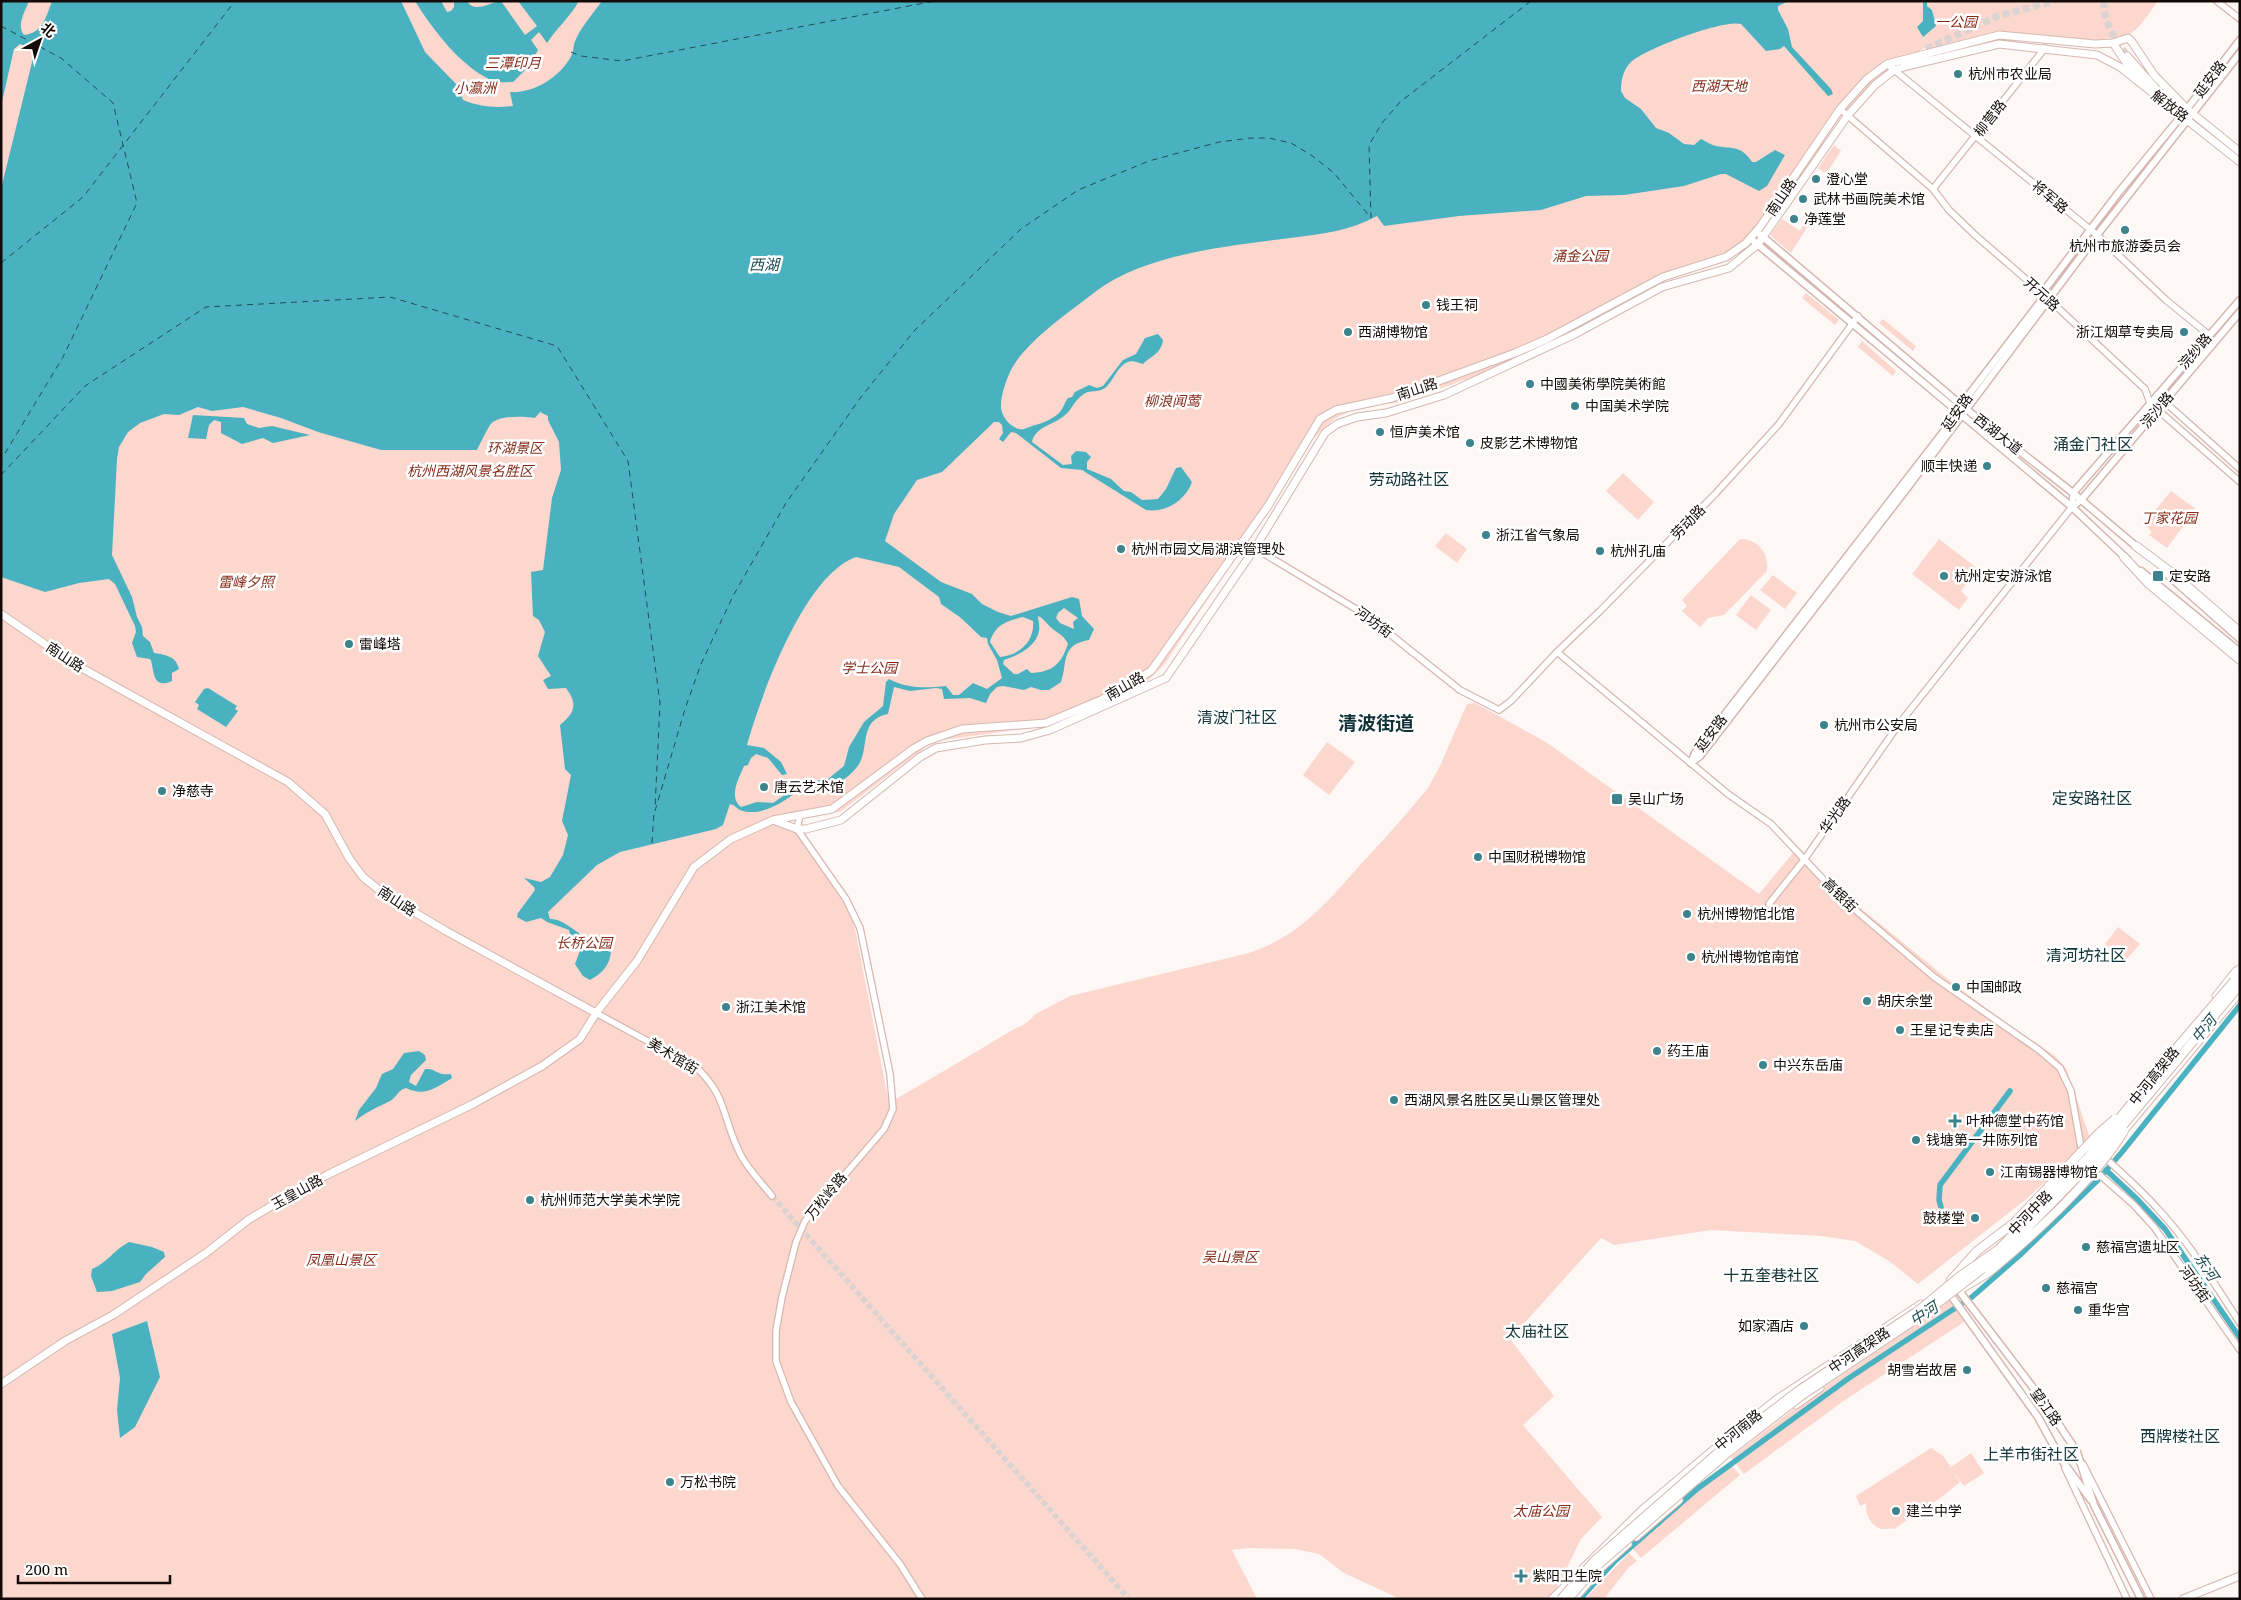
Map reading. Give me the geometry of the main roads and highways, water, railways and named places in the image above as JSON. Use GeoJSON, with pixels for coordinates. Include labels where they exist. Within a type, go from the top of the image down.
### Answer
{"type":"FeatureCollection","features":[{"type":"Feature","properties":{"kind":"highway"},"geometry":{"type":"LineString","coordinates":[[2136,546],[2172,573],[2240,632]]}},
{"type":"Feature","properties":{"kind":"highway"},"geometry":{"type":"LineString","coordinates":[[2124,557],[2149,584],[2240,660]]}},
{"type":"Feature","properties":{"kind":"highway"},"geometry":{"type":"LineString","coordinates":[[2237,983],[2240,968]]}},
{"type":"Feature","properties":{"kind":"highway","name":"中河高架路"},"geometry":{"type":"LineString","coordinates":[[1561,1599],[1594,1561],[1721,1450],[1798,1391],[1919,1310],[1960,1276],[1999,1249],[2133,1108],[2237,983],[2240,973]]}},
{"type":"Feature","properties":{"kind":"highway"},"geometry":{"type":"LineString","coordinates":[[1950,1280],[1977,1251],[2014,1223],[2099,1133],[2133,1108]]}},
{"type":"Feature","properties":{"kind":"highway"},"geometry":{"type":"LineString","coordinates":[[1964,1296],[1989,1272],[2013,1253],[2111,1152],[2133,1108]]}},
{"type":"Feature","properties":{"kind":"highway","name":"中河高架路"},"geometry":{"type":"LineString","coordinates":[[1568,1599],[1599,1564],[1726,1454],[1801,1396],[1922,1315],[2003,1253],[2095,1160],[2133,1108]]}},
{"type":"Feature","properties":{"kind":"main road","name":"南山路"},"geometry":{"type":"LineString","coordinates":[[1,614],[71,662],[288,782],[325,814],[349,858],[363,877],[384,894],[596,1013],[637,960],[694,867],[731,839],[772,820],[832,809],[913,749],[927,741],[962,729],[1046,723],[1101,700],[1151,671],[1268,506],[1320,420],[1336,410],[1392,398],[1515,354],[1547,339],[1662,277],[1726,257],[1756,231],[1782,196],[1840,109],[1867,79],[1887,64],[1999,35],[2095,44],[2113,43],[2128,38],[2154,75],[2189,114]]}},
{"type":"Feature","properties":{"kind":"main road","name":"延安路"},"geometry":{"type":"LineString","coordinates":[[2189,114],[2240,40]]}},
{"type":"Feature","properties":{"kind":"main road"},"geometry":{"type":"LineString","coordinates":[[2113,43],[2129,67],[2154,91],[2189,114]]}},
{"type":"Feature","properties":{"kind":"main road","name":"南山路"},"geometry":{"type":"LineString","coordinates":[[772,820],[797,829],[806,830],[841,820],[920,757],[936,748],[985,740],[1021,738],[1050,730],[1166,678],[1255,548],[1326,433],[1338,424],[1357,417],[1386,413],[1444,395],[1575,334],[1662,287],[1729,268],[1758,244],[1848,115],[1875,85],[1894,70],[1999,44],[2097,55]]}},
{"type":"Feature","properties":{"kind":"main road"},"geometry":{"type":"LineString","coordinates":[[1905,58],[1926,49]]}},
{"type":"Feature","properties":{"kind":"main road","name":"延安路"},"geometry":{"type":"LineString","coordinates":[[1963,407],[2050,300],[2189,114],[2240,53]]}},
{"type":"Feature","properties":{"kind":"main road","name":"解放路"},"geometry":{"type":"LineString","coordinates":[[2097,55],[2120,67],[2180,116],[2189,114],[2240,152]]}},
{"type":"Feature","properties":{"kind":"main road"},"geometry":{"type":"LineString","coordinates":[[2126,56],[2160,92],[2189,114]]}},
{"type":"Feature","properties":{"kind":"main road","name":"解放路"},"geometry":{"type":"LineString","coordinates":[[2189,114],[2240,162]]}},
{"type":"Feature","properties":{"kind":"main road","name":"延安路"},"geometry":{"type":"LineString","coordinates":[[1691,763],[1700,756],[1739,706],[1960,414],[1963,407],[2040,302],[2042,293],[2089,230],[2180,116]]}},
{"type":"Feature","properties":{"kind":"main road","name":"西湖大道"},"geometry":{"type":"LineString","coordinates":[[1756,231],[1963,407],[2136,546],[2240,638]]}},
{"type":"Feature","properties":{"kind":"main road","name":"西湖大道"},"geometry":{"type":"LineString","coordinates":[[1750,238],[2072,507],[2124,557],[2240,652]]}},
{"type":"Feature","properties":{"kind":"main road","name":"浣纱路"},"geometry":{"type":"LineString","coordinates":[[2073,494],[2240,300]]}},
{"type":"Feature","properties":{"kind":"main road","name":"浣沙路"},"geometry":{"type":"LineString","coordinates":[[2072,507],[2081,500],[2240,312]]}},
{"type":"Feature","properties":{"kind":"main road","name":"中河中路"},"geometry":{"type":"LineString","coordinates":[[1943,1286],[1996,1247],[2083,1157],[2240,968]]}},
{"type":"Feature","properties":{"kind":"main road","name":"中河中路"},"geometry":{"type":"LineString","coordinates":[[1951,1296],[1964,1296],[2106,1158],[2240,992]]}},
{"type":"Feature","properties":{"kind":"main road","name":"玉皇山路"},"geometry":{"type":"LineString","coordinates":[[1,1384],[65,1341],[113,1315],[206,1253],[248,1220],[327,1175],[473,1104],[542,1066],[580,1039],[596,1013]]}},
{"type":"Feature","properties":{"kind":"main road","name":"望江路"},"geometry":{"type":"LineString","coordinates":[[1950,1280],[2044,1402],[2077,1452],[2094,1505]]}},
{"type":"Feature","properties":{"kind":"main road","name":"望江路"},"geometry":{"type":"LineString","coordinates":[[1943,1286],[2038,1417],[2061,1459],[2094,1505]]}},
{"type":"Feature","properties":{"kind":"main road","name":"中河南路"},"geometry":{"type":"LineString","coordinates":[[1552,1599],[1642,1510],[1713,1450],[1777,1399],[1918,1307],[1943,1286]]}},
{"type":"Feature","properties":{"kind":"main road","name":"中河南路"},"geometry":{"type":"LineString","coordinates":[[1574,1599],[1601,1568],[1728,1457],[1802,1400],[1925,1317],[1951,1296]]}},
{"type":"Feature","properties":{"kind":"main road"},"geometry":{"type":"LineString","coordinates":[[2094,1505],[2141,1599]]}},
{"type":"Feature","properties":{"kind":"main road"},"geometry":{"type":"LineString","coordinates":[[2183,1599],[2240,1576]]}},
{"type":"Feature","properties":{"kind":"water","name":"西湖"},"geometry":{"type":"Polygon","coordinates":[[[1,1],[29,1],[21,23],[24,35],[40,28],[52,1],[401,1],[425,52],[457,85],[463,100],[482,106],[500,107],[513,106],[510,92],[529,90],[538,86],[563,68],[573,52],[579,33],[602,1],[1789,1],[1778,6],[1778,10],[1788,29],[1792,47],[1831,89],[1833,94],[1828,96],[1784,46],[1780,49],[1766,51],[1741,24],[1718,26],[1702,30],[1667,43],[1639,56],[1631,62],[1624,72],[1621,91],[1625,98],[1641,109],[1656,128],[1669,133],[1684,144],[1694,145],[1701,139],[1714,145],[1740,150],[1752,162],[1756,162],[1775,150],[1785,155],[1767,186],[1759,191],[1726,174],[1721,174],[1684,186],[1624,195],[1586,196],[1541,210],[1459,216],[1384,226],[1377,216],[1335,231],[1241,244],[1162,260],[1115,279],[1095,292],[1050,327],[1019,357],[1008,376],[1005,386],[1001,401],[1002,414],[1011,425],[1020,429],[1025,429],[1056,416],[1068,398],[1072,397],[1075,392],[1089,385],[1097,388],[1103,386],[1123,360],[1136,354],[1145,338],[1158,334],[1163,340],[1160,349],[1155,354],[1143,364],[1132,361],[1125,364],[1105,388],[1081,396],[1064,416],[1037,433],[1032,442],[1063,465],[1072,464],[1071,456],[1076,451],[1086,452],[1091,457],[1087,462],[1087,469],[1111,479],[1124,491],[1131,492],[1142,500],[1158,499],[1166,489],[1176,468],[1181,467],[1192,482],[1185,495],[1174,504],[1161,510],[1146,510],[1082,470],[1061,468],[1016,433],[1011,432],[1003,442],[999,439],[1003,433],[1002,425],[999,422],[994,422],[942,472],[917,480],[894,514],[885,541],[941,582],[972,594],[982,604],[1011,616],[1072,597],[1079,599],[1082,616],[1094,629],[1089,640],[1080,642],[1069,650],[1061,682],[1049,690],[1031,687],[1024,690],[1003,686],[997,687],[990,694],[986,703],[970,698],[944,699],[942,689],[910,691],[894,687],[888,714],[878,717],[872,722],[868,729],[861,760],[857,767],[845,778],[824,787],[801,788],[781,803],[765,810],[748,812],[730,804],[723,825],[716,829],[620,852],[597,865],[548,912],[550,919],[561,922],[579,933],[582,944],[586,948],[592,939],[597,938],[611,949],[608,964],[590,980],[583,976],[575,964],[581,948],[571,939],[569,930],[541,918],[526,922],[517,917],[535,890],[524,878],[541,882],[550,877],[563,855],[568,835],[562,821],[571,775],[565,769],[560,725],[572,712],[573,704],[566,688],[548,689],[543,680],[551,676],[538,656],[545,632],[539,620],[533,616],[531,572],[543,570],[552,498],[561,470],[559,442],[548,420],[548,416],[540,412],[535,418],[498,419],[490,425],[477,450],[381,450],[318,432],[281,418],[243,407],[212,411],[198,407],[179,415],[164,414],[140,423],[128,432],[119,447],[112,555],[132,597],[143,636],[150,642],[154,653],[170,657],[178,665],[179,669],[172,673],[172,681],[160,683],[155,676],[150,659],[137,657],[132,643],[136,632],[135,626],[115,584],[109,579],[79,583],[45,592],[1,577],[1,189],[34,54],[30,48],[20,44],[14,49],[1,106],[1,1]],[[856,557],[837,568],[819,587],[802,611],[787,639],[763,697],[747,745],[764,748],[781,762],[787,774],[782,775],[768,758],[756,754],[751,758],[748,765],[744,766],[737,782],[735,798],[741,807],[757,802],[773,803],[802,783],[828,779],[844,766],[849,747],[864,722],[883,706],[886,682],[889,679],[903,685],[917,687],[946,686],[953,695],[959,695],[973,683],[987,689],[1002,678],[997,660],[988,644],[987,638],[981,637],[961,618],[941,604],[939,597],[899,567],[856,557]],[[1064,608],[1058,613],[1056,618],[1060,623],[1074,629],[1073,622],[1078,618],[1064,608]],[[1038,616],[1039,627],[1037,637],[1030,646],[1015,656],[1004,660],[1003,664],[1014,674],[1027,669],[1031,673],[1051,669],[1062,657],[1068,644],[1065,639],[1038,616]],[[1023,617],[1006,622],[995,631],[990,642],[1000,657],[1020,650],[1032,635],[1033,621],[1023,617]]]}},
{"type":"Feature","properties":{"kind":"water"},"geometry":{"type":"Polygon","coordinates":[[[415,1],[443,1],[442,3],[447,12],[451,11],[454,7],[454,1],[467,1],[470,5],[478,7],[501,1],[525,35],[537,26],[518,1],[579,1],[547,43],[539,32],[531,40],[538,50],[528,67],[513,82],[497,82],[481,75],[459,57],[430,24],[415,1]]]}},
{"type":"Feature","properties":{"kind":"water"},"geometry":{"type":"Polygon","coordinates":[[[1923,1],[1927,1],[1927,6],[1932,10],[1936,26],[1923,37],[1917,27],[1923,21],[1923,1]]]}},
{"type":"Feature","properties":{"kind":"water"},"geometry":{"type":"Polygon","coordinates":[[[193,415],[244,418],[247,424],[259,428],[272,426],[310,435],[273,443],[263,438],[242,444],[221,433],[221,422],[214,420],[209,425],[206,439],[188,438],[193,415]]]}},
{"type":"Feature","properties":{"kind":"water"},"geometry":{"type":"Polygon","coordinates":[[[208,688],[237,706],[235,709],[238,711],[226,727],[197,709],[199,705],[195,702],[204,689],[208,688]]]}},
{"type":"Feature","properties":{"kind":"water"},"geometry":{"type":"Polygon","coordinates":[[[419,1051],[425,1055],[426,1060],[411,1075],[409,1082],[416,1086],[425,1069],[442,1074],[451,1074],[452,1078],[430,1090],[419,1092],[406,1088],[403,1089],[390,1101],[355,1121],[359,1110],[376,1088],[382,1074],[393,1069],[404,1053],[419,1051]]]}},
{"type":"Feature","properties":{"kind":"water"},"geometry":{"type":"Polygon","coordinates":[[[129,1242],[152,1247],[164,1252],[165,1257],[140,1282],[112,1291],[97,1292],[91,1276],[92,1269],[129,1242]]]}},
{"type":"Feature","properties":{"kind":"water"},"geometry":{"type":"Polygon","coordinates":[[[147,1321],[160,1377],[135,1427],[120,1438],[117,1410],[120,1378],[112,1334],[147,1321]]]}},
{"type":"Feature","properties":{"kind":"waterway","name":"中河"},"geometry":{"type":"LineString","coordinates":[[1580,1599],[1615,1561],[1697,1489],[1849,1378],[1972,1297],[2020,1255],[2097,1181],[2240,1005]]}},
{"type":"Feature","properties":{"kind":"waterway"},"geometry":{"type":"LineString","coordinates":[[1941,1207],[1939,1200],[1940,1185],[2010,1091]]}},
{"type":"Feature","properties":{"kind":"waterway","name":"东河"},"geometry":{"type":"LineString","coordinates":[[2106,1170],[2165,1229],[2240,1338]]}},
{"type":"Feature","properties":{"kind":"tunnel"},"geometry":{"type":"LineString","coordinates":[[1926,49],[1998,16],[2055,1]]}},
{"type":"Feature","properties":{"kind":"tunnel"},"geometry":{"type":"LineString","coordinates":[[2104,1],[2107,23],[2127,56]]}},
{"type":"Feature","properties":{"kind":"tunnel"},"geometry":{"type":"LineString","coordinates":[[772,1196],[1129,1599]]}},
{"type":"Feature","properties":{"kind":"place","name":"杭州市农业局"},"geometry":{"type":"Point","coordinates":[1958,74]}},
{"type":"Feature","properties":{"kind":"place","name":"澄心堂"},"geometry":{"type":"Point","coordinates":[1816,179]}},
{"type":"Feature","properties":{"kind":"place","name":"武林书画院美术馆"},"geometry":{"type":"Point","coordinates":[1803,199]}},
{"type":"Feature","properties":{"kind":"place","name":"净莲堂"},"geometry":{"type":"Point","coordinates":[1794,219]}},
{"type":"Feature","properties":{"kind":"place","name":"杭州市旅游委员会"},"geometry":{"type":"Point","coordinates":[2125,230]}},
{"type":"Feature","properties":{"kind":"place","name":"钱王祠"},"geometry":{"type":"Point","coordinates":[1426,305]}},
{"type":"Feature","properties":{"kind":"place","name":"西湖博物馆"},"geometry":{"type":"Point","coordinates":[1348,332]}},
{"type":"Feature","properties":{"kind":"place","name":"浙江烟草专卖局"},"geometry":{"type":"Point","coordinates":[2184,332]}},
{"type":"Feature","properties":{"kind":"place","name":"中國美術學院美術館"},"geometry":{"type":"Point","coordinates":[1530,384]}},
{"type":"Feature","properties":{"kind":"place","name":"中国美术学院"},"geometry":{"type":"Point","coordinates":[1575,406]}},
{"type":"Feature","properties":{"kind":"place","name":"恒庐美术馆"},"geometry":{"type":"Point","coordinates":[1380,432]}},
{"type":"Feature","properties":{"kind":"place","name":"皮影艺术博物馆"},"geometry":{"type":"Point","coordinates":[1470,443]}},
{"type":"Feature","properties":{"kind":"place","name":"顺丰快递"},"geometry":{"type":"Point","coordinates":[1987,466]}},
{"type":"Feature","properties":{"kind":"place","name":"浙江省气象局"},"geometry":{"type":"Point","coordinates":[1486,535]}},
{"type":"Feature","properties":{"kind":"place","name":"杭州市园文局湖滨管理处"},"geometry":{"type":"Point","coordinates":[1121,549]}},
{"type":"Feature","properties":{"kind":"place","name":"杭州孔庙"},"geometry":{"type":"Point","coordinates":[1600,551]}},
{"type":"Feature","properties":{"kind":"place","name":"杭州定安游泳馆"},"geometry":{"type":"Point","coordinates":[1944,576]}},
{"type":"Feature","properties":{"kind":"place","name":"定安路"},"geometry":{"type":"Point","coordinates":[2158,576]}},
{"type":"Feature","properties":{"kind":"place","name":"雷峰塔"},"geometry":{"type":"Point","coordinates":[349,644]}},
{"type":"Feature","properties":{"kind":"place","name":"杭州市公安局"},"geometry":{"type":"Point","coordinates":[1824,725]}},
{"type":"Feature","properties":{"kind":"place","name":"唐云艺术馆"},"geometry":{"type":"Point","coordinates":[764,787]}},
{"type":"Feature","properties":{"kind":"place","name":"净慈寺"},"geometry":{"type":"Point","coordinates":[162,791]}},
{"type":"Feature","properties":{"kind":"place","name":"吴山广场"},"geometry":{"type":"Point","coordinates":[1617,799]}},
{"type":"Feature","properties":{"kind":"place","name":"中国财税博物馆"},"geometry":{"type":"Point","coordinates":[1478,857]}},
{"type":"Feature","properties":{"kind":"place","name":"杭州博物馆北馆"},"geometry":{"type":"Point","coordinates":[1687,914]}},
{"type":"Feature","properties":{"kind":"place","name":"杭州博物馆南馆"},"geometry":{"type":"Point","coordinates":[1691,957]}},
{"type":"Feature","properties":{"kind":"place","name":"中国邮政"},"geometry":{"type":"Point","coordinates":[1956,987]}},
{"type":"Feature","properties":{"kind":"place","name":"胡庆余堂"},"geometry":{"type":"Point","coordinates":[1867,1001]}},
{"type":"Feature","properties":{"kind":"place","name":"浙江美术馆"},"geometry":{"type":"Point","coordinates":[726,1007]}},
{"type":"Feature","properties":{"kind":"place","name":"王星记专卖店"},"geometry":{"type":"Point","coordinates":[1900,1030]}},
{"type":"Feature","properties":{"kind":"place","name":"药王庙"},"geometry":{"type":"Point","coordinates":[1657,1051]}},
{"type":"Feature","properties":{"kind":"place","name":"中兴东岳庙"},"geometry":{"type":"Point","coordinates":[1763,1065]}},
{"type":"Feature","properties":{"kind":"place","name":"西湖风景名胜区吴山景区管理处"},"geometry":{"type":"Point","coordinates":[1394,1100]}},
{"type":"Feature","properties":{"kind":"place","name":"叶种德堂中药馆"},"geometry":{"type":"Point","coordinates":[1955,1121]}},
{"type":"Feature","properties":{"kind":"place","name":"钱塘第一井陈列馆"},"geometry":{"type":"Point","coordinates":[1916,1140]}},
{"type":"Feature","properties":{"kind":"place","name":"江南锡器博物馆"},"geometry":{"type":"Point","coordinates":[1990,1172]}},
{"type":"Feature","properties":{"kind":"place","name":"杭州师范大学美术学院"},"geometry":{"type":"Point","coordinates":[530,1200]}},
{"type":"Feature","properties":{"kind":"place","name":"鼓楼堂"},"geometry":{"type":"Point","coordinates":[1975,1218]}},
{"type":"Feature","properties":{"kind":"place","name":"慈福宫遗址区"},"geometry":{"type":"Point","coordinates":[2086,1247]}},
{"type":"Feature","properties":{"kind":"place","name":"慈福宫"},"geometry":{"type":"Point","coordinates":[2046,1288]}},
{"type":"Feature","properties":{"kind":"place","name":"重华宫"},"geometry":{"type":"Point","coordinates":[2078,1310]}},
{"type":"Feature","properties":{"kind":"place","name":"如家酒店"},"geometry":{"type":"Point","coordinates":[1804,1326]}},
{"type":"Feature","properties":{"kind":"place","name":"胡雪岩故居"},"geometry":{"type":"Point","coordinates":[1967,1370]}},
{"type":"Feature","properties":{"kind":"place","name":"万松书院"},"geometry":{"type":"Point","coordinates":[670,1482]}},
{"type":"Feature","properties":{"kind":"place","name":"建兰中学"},"geometry":{"type":"Point","coordinates":[1896,1511]}},
{"type":"Feature","properties":{"kind":"place","name":"紫阳卫生院"},"geometry":{"type":"Point","coordinates":[1521,1576]}},
{"type":"Feature","properties":{"kind":"district","name":"涌金门社区"},"geometry":{"type":"Point","coordinates":[2093,444]}},
{"type":"Feature","properties":{"kind":"district","name":"劳动路社区"},"geometry":{"type":"Point","coordinates":[1409,479]}},
{"type":"Feature","properties":{"kind":"district","name":"清波门社区"},"geometry":{"type":"Point","coordinates":[1237,717]}},
{"type":"Feature","properties":{"kind":"district","name":"清波街道"},"geometry":{"type":"Point","coordinates":[1376,723]}},
{"type":"Feature","properties":{"kind":"district","name":"定安路社区"},"geometry":{"type":"Point","coordinates":[2092,798]}},
{"type":"Feature","properties":{"kind":"district","name":"清河坊社区"},"geometry":{"type":"Point","coordinates":[2086,955]}},
{"type":"Feature","properties":{"kind":"district","name":"十五奎巷社区"},"geometry":{"type":"Point","coordinates":[1771,1275]}},
{"type":"Feature","properties":{"kind":"district","name":"太庙社区"},"geometry":{"type":"Point","coordinates":[1537,1331]}},
{"type":"Feature","properties":{"kind":"district","name":"西牌楼社区"},"geometry":{"type":"Point","coordinates":[2180,1436]}},
{"type":"Feature","properties":{"kind":"district","name":"上羊市街社区"},"geometry":{"type":"Point","coordinates":[2031,1454]}},
{"type":"Feature","properties":{"kind":"park label","name":"一公园"},"geometry":{"type":"Point","coordinates":[1956,22]}},
{"type":"Feature","properties":{"kind":"park label","name":"三潭印月"},"geometry":{"type":"Point","coordinates":[513,63]}},
{"type":"Feature","properties":{"kind":"park label","name":"西湖天地"},"geometry":{"type":"Point","coordinates":[1719,86]}},
{"type":"Feature","properties":{"kind":"park label","name":"小瀛洲"},"geometry":{"type":"Point","coordinates":[475,88]}},
{"type":"Feature","properties":{"kind":"park label","name":"涌金公园"},"geometry":{"type":"Point","coordinates":[1580,256]}},
{"type":"Feature","properties":{"kind":"park label","name":"柳浪闻莺"},"geometry":{"type":"Point","coordinates":[1172,401]}},
{"type":"Feature","properties":{"kind":"park label","name":"环湖景区"},"geometry":{"type":"Point","coordinates":[515,448]}},
{"type":"Feature","properties":{"kind":"park label","name":"杭州西湖风景名胜区"},"geometry":{"type":"Point","coordinates":[470,471]}},
{"type":"Feature","properties":{"kind":"park label","name":"丁家花园"},"geometry":{"type":"Point","coordinates":[2169,518]}},
{"type":"Feature","properties":{"kind":"park label","name":"雷峰夕照"},"geometry":{"type":"Point","coordinates":[246,582]}},
{"type":"Feature","properties":{"kind":"park label","name":"学士公园"},"geometry":{"type":"Point","coordinates":[869,668]}},
{"type":"Feature","properties":{"kind":"park label","name":"长桥公园"},"geometry":{"type":"Point","coordinates":[584,943]}},
{"type":"Feature","properties":{"kind":"park label","name":"吴山景区"},"geometry":{"type":"Point","coordinates":[1230,1257]}},
{"type":"Feature","properties":{"kind":"park label","name":"凤凰山景区"},"geometry":{"type":"Point","coordinates":[341,1260]}},
{"type":"Feature","properties":{"kind":"park label","name":"太庙公园"},"geometry":{"type":"Point","coordinates":[1541,1511]}}]}
